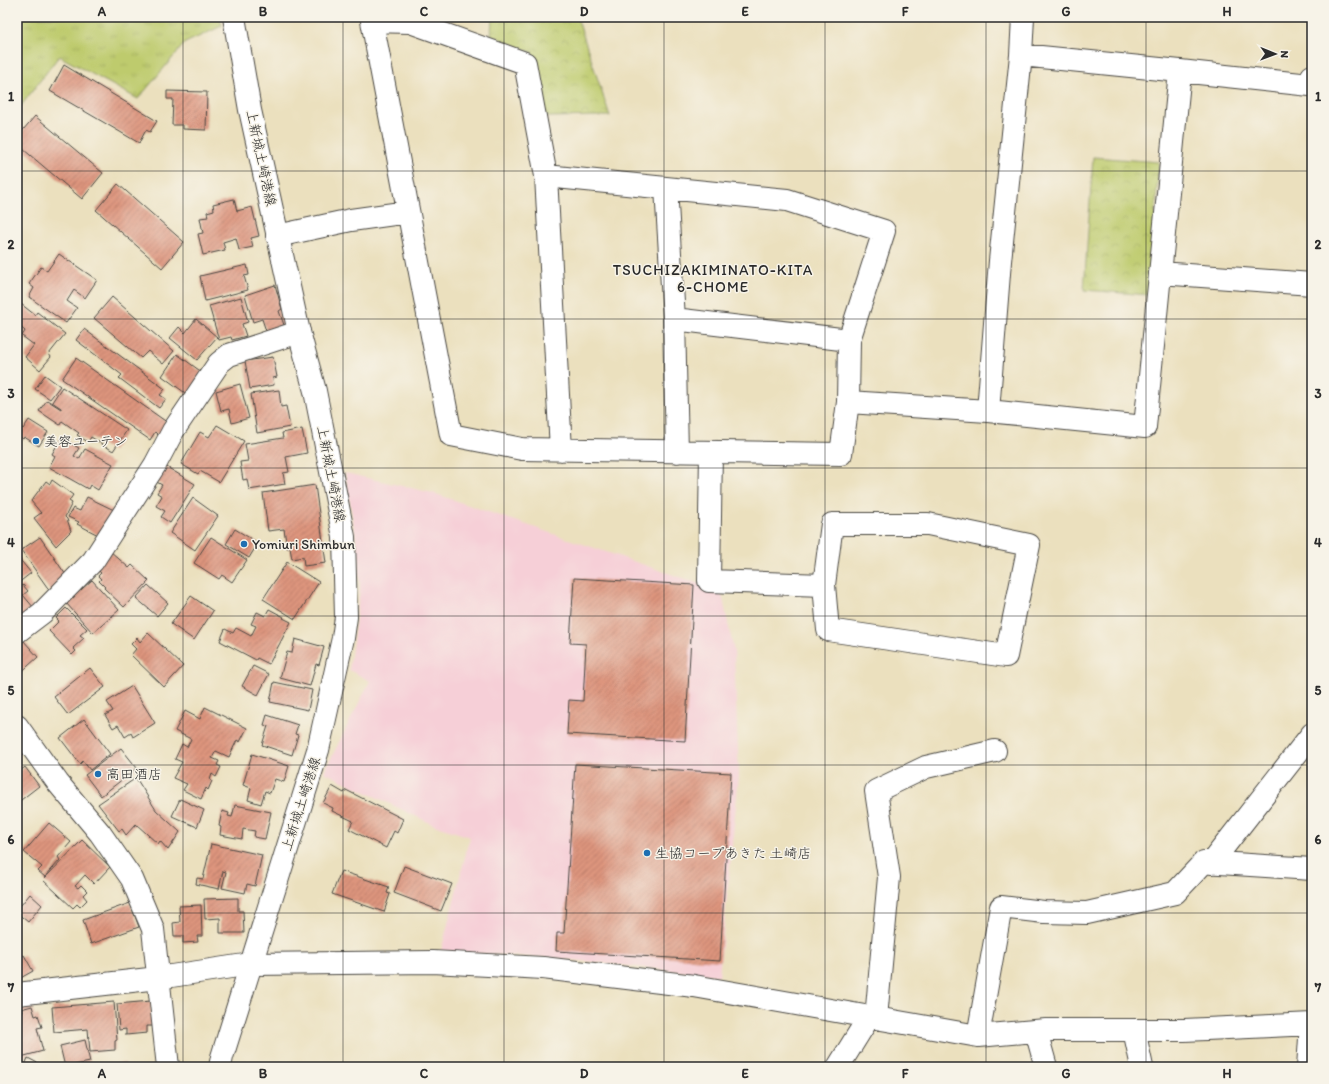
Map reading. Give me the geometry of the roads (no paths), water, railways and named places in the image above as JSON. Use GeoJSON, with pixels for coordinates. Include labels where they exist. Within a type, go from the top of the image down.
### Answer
{"type":"FeatureCollection","features":[{"type":"Feature","properties":{"kind":"street","name":"上新城土崎港線"},"geometry":{"type":"LineString","coordinates":[[220,1067],[250,964],[318,750],[343,638],[346,617],[344,537],[315,391],[299,332],[250,110],[234,17]]}},
{"type":"Feature","properties":{"kind":"street"},"geometry":{"type":"LineString","coordinates":[[988,411],[1000,261],[1021,55],[1023,17]]}},
{"type":"Feature","properties":{"kind":"street"},"geometry":{"type":"LineString","coordinates":[[546,176],[787,200],[884,231],[849,340],[848,402],[841,454],[522,450],[451,435],[372,21],[410,22],[525,63],[546,176],[561,450]]}},
{"type":"Feature","properties":{"kind":"street"},"geometry":{"type":"LineString","coordinates":[[1021,55],[1310,85],[1312,76]]}},
{"type":"Feature","properties":{"kind":"street"},"geometry":{"type":"LineString","coordinates":[[848,402],[988,411],[1145,427],[1180,71]]}},
{"type":"Feature","properties":{"kind":"street"},"geometry":{"type":"LineString","coordinates":[[666,188],[674,319],[677,452]]}},
{"type":"Feature","properties":{"kind":"street"},"geometry":{"type":"LineString","coordinates":[[277,236],[350,220],[408,212]]}},
{"type":"Feature","properties":{"kind":"street"},"geometry":{"type":"LineString","coordinates":[[1160,274],[1312,284]]}},
{"type":"Feature","properties":{"kind":"street"},"geometry":{"type":"LineString","coordinates":[[674,319],[849,340]]}},
{"type":"Feature","properties":{"kind":"street"},"geometry":{"type":"LineString","coordinates":[[17,632],[42,613],[93,561],[155,465],[173,431],[218,363],[229,355],[299,332]]}},
{"type":"Feature","properties":{"kind":"street"},"geometry":{"type":"LineString","coordinates":[[711,452],[709,581],[824,585]]}},
{"type":"Feature","properties":{"kind":"street"},"geometry":{"type":"LineString","coordinates":[[832,524],[928,524],[1029,545],[1006,656],[828,630],[824,585],[832,524]]}},
{"type":"Feature","properties":{"kind":"street"},"geometry":{"type":"LineString","coordinates":[[17,726],[58,783],[100,833],[132,879],[153,929],[168,1067]]}},
{"type":"Feature","properties":{"kind":"street"},"geometry":{"type":"LineString","coordinates":[[1212,863],[1312,734]]}},
{"type":"Feature","properties":{"kind":"street"},"geometry":{"type":"LineString","coordinates":[[838,1067],[872,1018],[889,877],[876,791],[926,767],[995,751]]}},
{"type":"Feature","properties":{"kind":"street"},"geometry":{"type":"LineString","coordinates":[[978,1036],[1001,907],[1044,912],[1087,913],[1175,893],[1204,862],[1312,869]]}},
{"type":"Feature","properties":{"kind":"street"},"geometry":{"type":"LineString","coordinates":[[17,994],[158,978],[250,964],[433,962],[543,968],[694,986],[978,1036],[1036,1031],[1184,1030],[1311,1024],[1308,1067]]}},
{"type":"Feature","properties":{"kind":"street"},"geometry":{"type":"LineString","coordinates":[[1134,1030],[1142,1067]]}},
{"type":"Feature","properties":{"kind":"street"},"geometry":{"type":"LineString","coordinates":[[1036,1031],[1046,1067]]}},
{"type":"Feature","properties":{"kind":"place","name":"美容ユーテン"},"geometry":{"type":"Point","coordinates":[36,441]}},
{"type":"Feature","properties":{"kind":"place","name":"Yomiuri Shimbun"},"geometry":{"type":"Point","coordinates":[244,544]}},
{"type":"Feature","properties":{"kind":"place","name":"高田酒店"},"geometry":{"type":"Point","coordinates":[98,774]}},
{"type":"Feature","properties":{"kind":"place","name":"生協コープあきた 土崎店"},"geometry":{"type":"Point","coordinates":[647,853]}},
{"type":"Feature","properties":{"kind":"district","name":"TSUCHIZAKIMINATO-KITA 6-CHOME"},"geometry":{"type":"Point","coordinates":[713,278]}}]}
